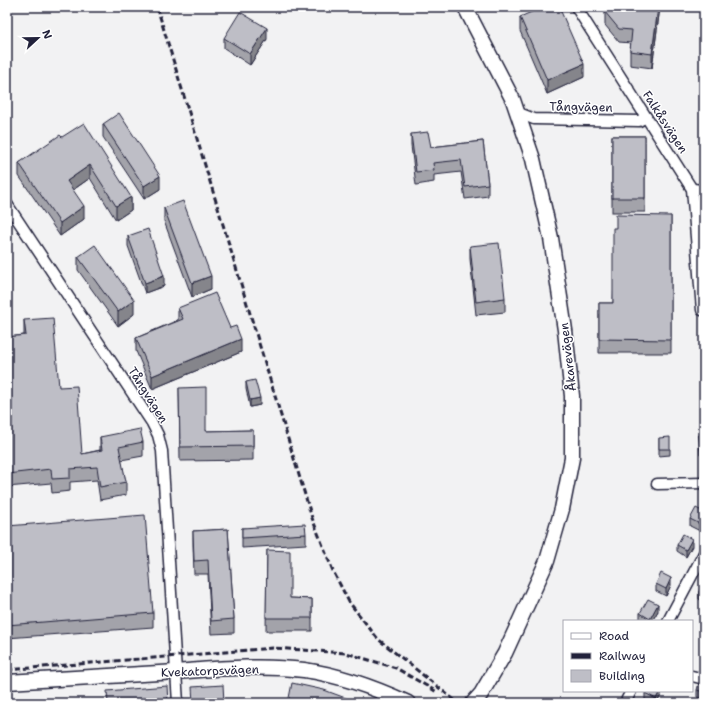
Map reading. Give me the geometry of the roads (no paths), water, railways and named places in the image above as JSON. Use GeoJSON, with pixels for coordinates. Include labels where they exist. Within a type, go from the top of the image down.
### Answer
{"type":"FeatureCollection","features":[{"type":"Feature","properties":{"kind":"street","name":"Åkarevägen"},"geometry":{"type":"LineString","coordinates":[[465,7],[513,100],[534,159],[551,238],[565,330],[572,396],[572,458],[562,509],[547,561],[505,653],[481,694],[473,703]]}},
{"type":"Feature","properties":{"kind":"street","name":"Falkåsvägen"},"geometry":{"type":"LineString","coordinates":[[576,7],[692,189],[702,310]]}},
{"type":"Feature","properties":{"kind":"street","name":"Tångvägen"},"geometry":{"type":"LineString","coordinates":[[516,112],[534,119],[639,121],[646,117]]}},
{"type":"Feature","properties":{"kind":"street"},"geometry":{"type":"LineString","coordinates":[[692,189],[704,190]]}},
{"type":"Feature","properties":{"kind":"street","name":"Tångvägen"},"geometry":{"type":"LineString","coordinates":[[7,204],[158,434],[162,451],[178,703]]}},
{"type":"Feature","properties":{"kind":"street"},"geometry":{"type":"LineString","coordinates":[[657,484],[704,483]]}},
{"type":"Feature","properties":{"kind":"street"},"geometry":{"type":"LineString","coordinates":[[669,620],[704,553]]}},
{"type":"Feature","properties":{"kind":"street","name":"Kvekatorpsvägen"},"geometry":{"type":"LineString","coordinates":[[7,682],[231,668],[303,670],[321,673],[358,683],[408,703]]}},
{"type":"Feature","properties":{"kind":"street"},"geometry":{"type":"LineString","coordinates":[[693,676],[704,679]]}},
{"type":"Feature","properties":{"kind":"street"},"geometry":{"type":"LineString","coordinates":[[625,703],[630,692]]}},
{"type":"Feature","properties":{"kind":"railway"},"geometry":{"type":"LineString","coordinates":[[157,7],[312,518],[333,571],[349,602],[378,639],[458,703]]}},
{"type":"Feature","properties":{"kind":"railway"},"geometry":{"type":"LineString","coordinates":[[7,670],[273,648],[346,653],[396,668],[437,692]]}}]}
